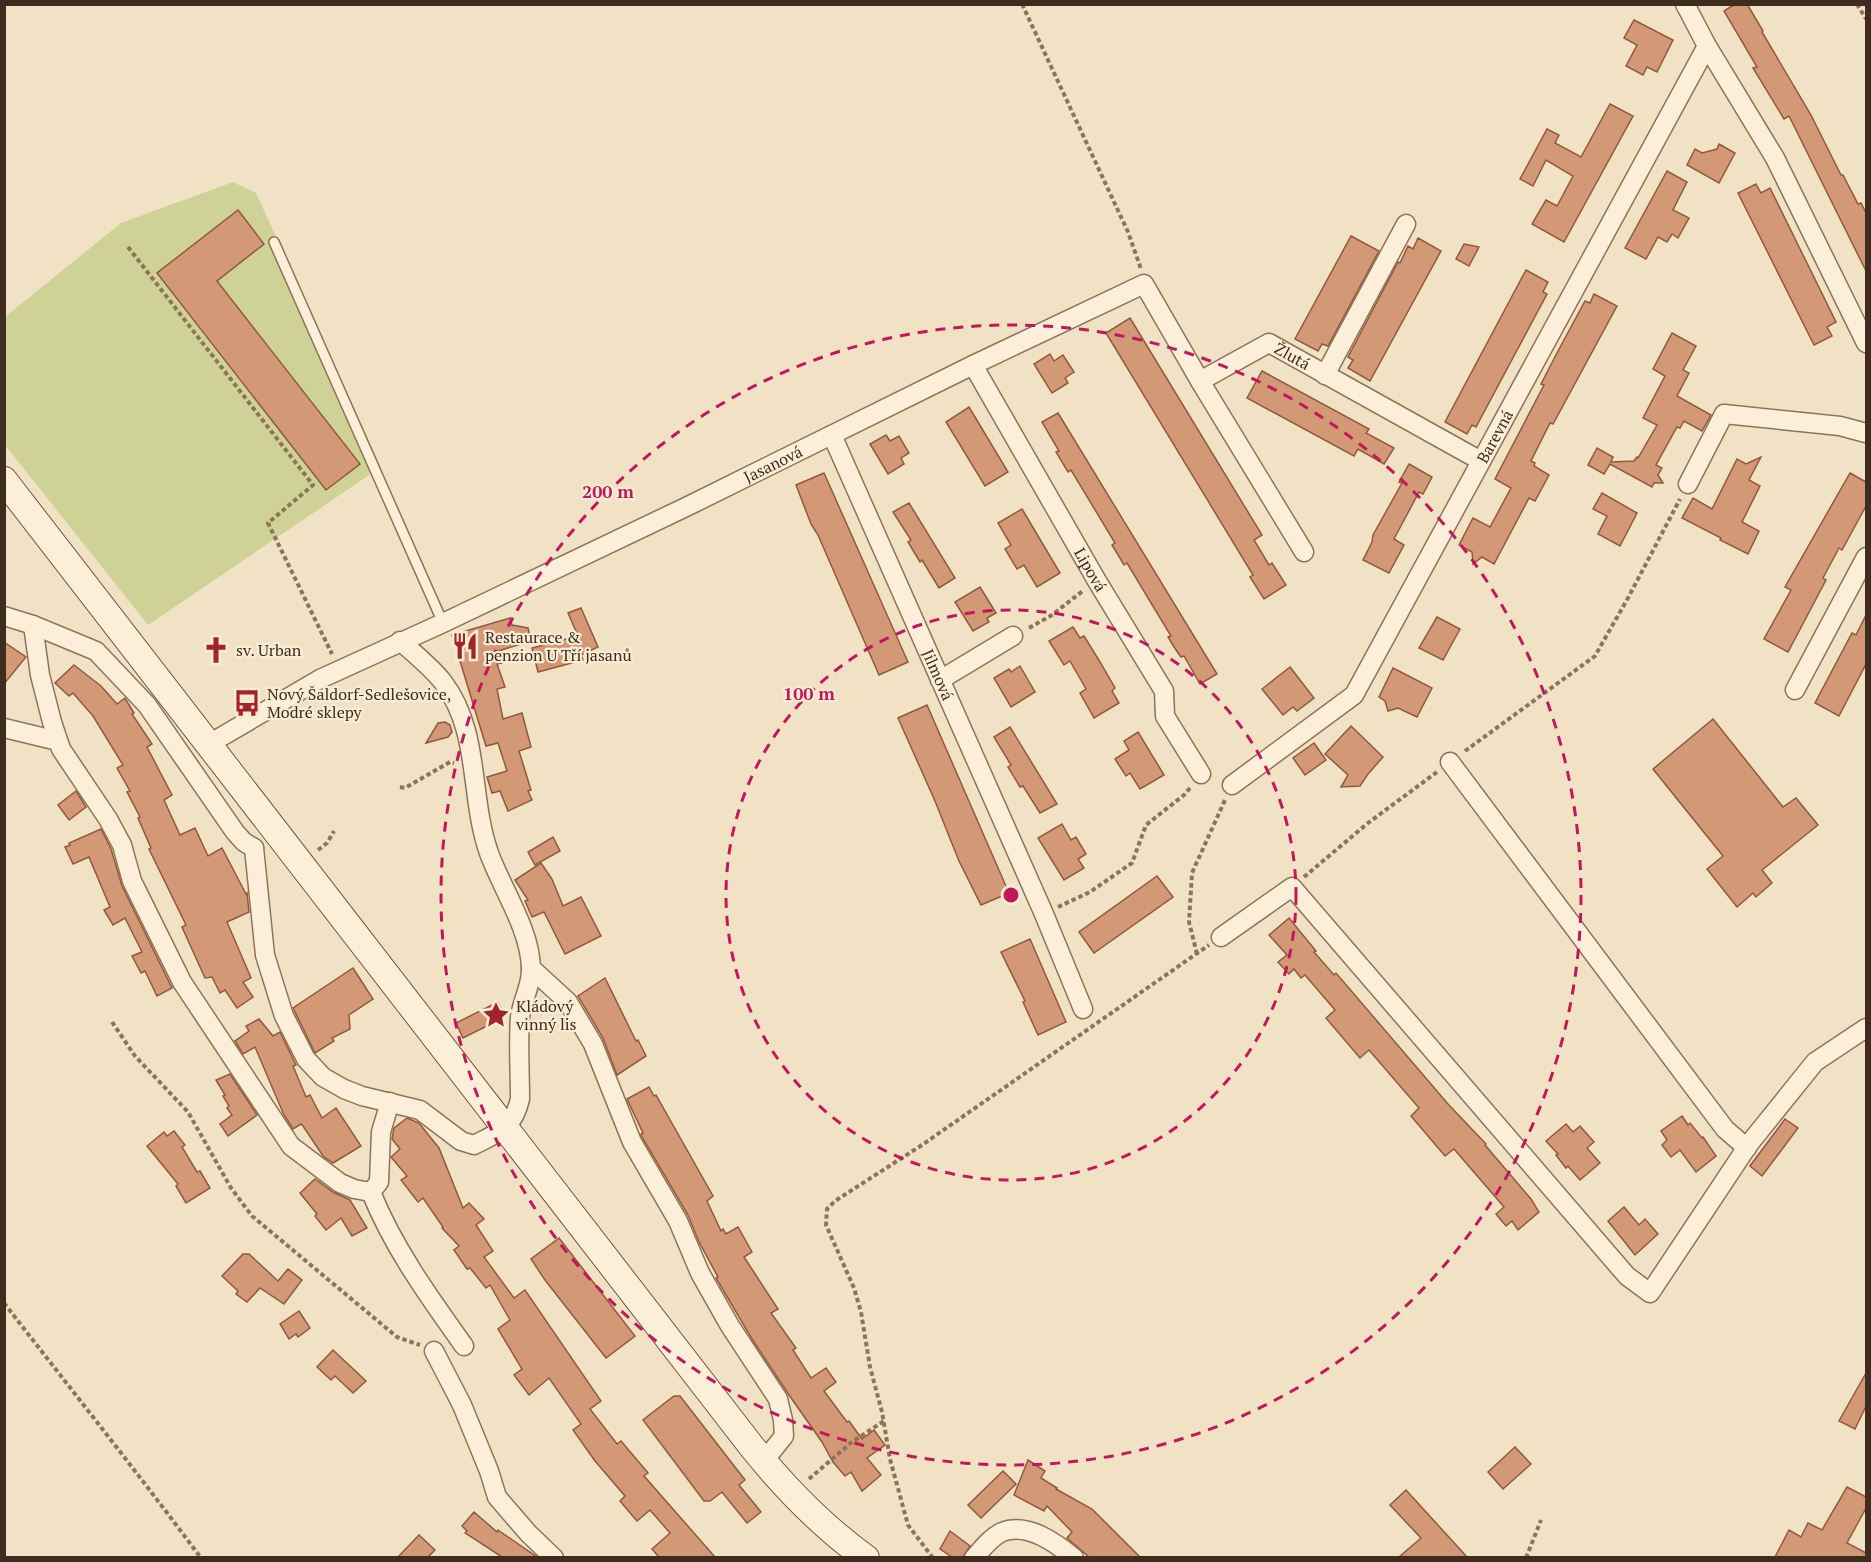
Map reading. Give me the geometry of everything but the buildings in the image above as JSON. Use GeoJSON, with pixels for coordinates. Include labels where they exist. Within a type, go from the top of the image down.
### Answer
{"type":"FeatureCollection","features":[{"type":"Feature","properties":{"kind":"main road"},"geometry":{"type":"LineString","coordinates":[[4,480],[764,1461],[817,1518],[866,1557]]}},
{"type":"Feature","properties":{"kind":"street"},"geometry":{"type":"LineString","coordinates":[[1685,4],[1707,46],[1775,158],[1866,343]]}},
{"type":"Feature","properties":{"kind":"street","name":"Barevná"},"geometry":{"type":"LineString","coordinates":[[1232,785],[1354,695],[1707,46]]}},
{"type":"Feature","properties":{"kind":"street"},"geometry":{"type":"LineString","coordinates":[[1325,375],[1406,224]]}},
{"type":"Feature","properties":{"kind":"street","name":"Jasanová"},"geometry":{"type":"LineString","coordinates":[[209,744],[303,688],[443,623],[1144,284]]}},
{"type":"Feature","properties":{"kind":"street"},"geometry":{"type":"LineString","coordinates":[[1144,284],[1304,552]]}},
{"type":"Feature","properties":{"kind":"street","name":"Žlutá"},"geometry":{"type":"LineString","coordinates":[[1200,381],[1269,343],[1481,461]]}},
{"type":"Feature","properties":{"kind":"street","name":"Lipová"},"geometry":{"type":"LineString","coordinates":[[973,365],[1097,581],[1164,691],[1165,716],[1201,774]]}},
{"type":"Feature","properties":{"kind":"street"},"geometry":{"type":"LineString","coordinates":[[1688,484],[1724,414],[1840,426],[1866,433]]}},
{"type":"Feature","properties":{"kind":"street","name":"Jilmová"},"geometry":{"type":"LineString","coordinates":[[832,435],[1044,914],[1083,1009]]}},
{"type":"Feature","properties":{"kind":"street"},"geometry":{"type":"LineString","coordinates":[[1795,690],[1866,557]]}},
{"type":"Feature","properties":{"kind":"street"},"geometry":{"type":"LineString","coordinates":[[4,616],[33,625],[96,651],[147,705],[235,832],[244,842],[254,848]]}},
{"type":"Feature","properties":{"kind":"street"},"geometry":{"type":"LineString","coordinates":[[33,625],[40,675],[61,749],[108,819],[122,845],[132,881],[182,982],[291,1146],[340,1183],[370,1192]]}},
{"type":"Feature","properties":{"kind":"street"},"geometry":{"type":"LineString","coordinates":[[940,680],[1013,636]]}},
{"type":"Feature","properties":{"kind":"street"},"geometry":{"type":"LineString","coordinates":[[254,848],[265,955],[284,1016],[306,1059],[323,1077],[344,1089],[362,1096],[420,1110],[461,1141],[474,1145],[506,1128],[517,1110],[520,1099],[520,1018],[531,979],[527,943],[484,837],[466,729],[449,692],[435,673],[400,641]]}},
{"type":"Feature","properties":{"kind":"street"},"geometry":{"type":"LineString","coordinates":[[4,728],[58,741]]}},
{"type":"Feature","properties":{"kind":"street"},"geometry":{"type":"LineString","coordinates":[[1450,762],[1725,1129],[1747,1148]]}},
{"type":"Feature","properties":{"kind":"street"},"geometry":{"type":"LineString","coordinates":[[254,848],[280,836]]}},
{"type":"Feature","properties":{"kind":"street"},"geometry":{"type":"LineString","coordinates":[[1221,937],[1292,887],[1627,1276],[1650,1293],[1747,1148],[1815,1062],[1866,1028]]}},
{"type":"Feature","properties":{"kind":"street"},"geometry":{"type":"LineString","coordinates":[[531,968],[568,1002],[593,1044],[632,1142],[678,1221],[700,1273],[730,1326],[778,1399],[784,1436],[764,1461]]}},
{"type":"Feature","properties":{"kind":"street"},"geometry":{"type":"LineString","coordinates":[[370,1192],[379,1182],[381,1132],[390,1102]]}},
{"type":"Feature","properties":{"kind":"street"},"geometry":{"type":"LineString","coordinates":[[370,1192],[387,1228],[428,1295],[464,1346]]}},
{"type":"Feature","properties":{"kind":"street"},"geometry":{"type":"LineString","coordinates":[[434,1351],[462,1405],[497,1497],[528,1533],[554,1557]]}},
{"type":"Feature","properties":{"kind":"street"},"geometry":{"type":"LineString","coordinates":[[974,1557],[989,1541],[1001,1533],[1016,1529],[1040,1535],[1074,1557]]}},
{"type":"Feature","properties":{"kind":"lane"},"geometry":{"type":"LineString","coordinates":[[274,242],[443,623]]}},
{"type":"Feature","properties":{"kind":"path"},"geometry":{"type":"LineString","coordinates":[[1022,4],[1128,232],[1141,268],[1144,284]]}},
{"type":"Feature","properties":{"kind":"path"},"geometry":{"type":"LineString","coordinates":[[1857,4],[1866,19]]}},
{"type":"Feature","properties":{"kind":"path"},"geometry":{"type":"LineString","coordinates":[[128,247],[313,485],[268,523],[332,654]]}},
{"type":"Feature","properties":{"kind":"path"},"geometry":{"type":"LineString","coordinates":[[1292,887],[1368,823],[1595,656],[1688,484]]}},
{"type":"Feature","properties":{"kind":"path"},"geometry":{"type":"LineString","coordinates":[[1013,636],[1053,615],[1097,581]]}},
{"type":"Feature","properties":{"kind":"path"},"geometry":{"type":"LineString","coordinates":[[400,787],[405,788],[450,762],[474,771]]}},
{"type":"Feature","properties":{"kind":"path"},"geometry":{"type":"LineString","coordinates":[[1044,914],[1090,892],[1131,863],[1146,825],[1184,795],[1201,774]]}},
{"type":"Feature","properties":{"kind":"path"},"geometry":{"type":"LineString","coordinates":[[1197,954],[1189,922],[1192,873],[1232,785]]}},
{"type":"Feature","properties":{"kind":"path"},"geometry":{"type":"LineString","coordinates":[[318,850],[327,843],[334,831]]}},
{"type":"Feature","properties":{"kind":"path"},"geometry":{"type":"LineString","coordinates":[[933,1557],[908,1525],[870,1367],[861,1312],[854,1288],[826,1225],[827,1209],[835,1201],[922,1145],[1221,937]]}},
{"type":"Feature","properties":{"kind":"path"},"geometry":{"type":"LineString","coordinates":[[112,1022],[135,1056],[188,1112],[231,1188],[252,1216],[397,1337],[434,1351]]}},
{"type":"Feature","properties":{"kind":"path"},"geometry":{"type":"LineString","coordinates":[[4,1304],[102,1430],[130,1462],[201,1557]]}},
{"type":"Feature","properties":{"kind":"path"},"geometry":{"type":"LineString","coordinates":[[792,1492],[852,1442],[884,1421]]}},
{"type":"Feature","properties":{"kind":"path"},"geometry":{"type":"LineString","coordinates":[[1526,1557],[1541,1520]]}},
{"type":"Feature","properties":{"kind":"green space"},"geometry":{"type":"Polygon","coordinates":[[[233,182],[256,193],[381,467],[148,625],[5,445],[5,317],[121,223],[233,182]]]}},
{"type":"Feature","properties":{"kind":"place","name":"Restaurace & penzion U Tří jasanů"},"geometry":{"type":"Point","coordinates":[465,646]}},
{"type":"Feature","properties":{"kind":"place","name":"sv. Urban"},"geometry":{"type":"Point","coordinates":[216,650]}},
{"type":"Feature","properties":{"kind":"place","name":"Nový Šaldorf-Sedlešovice, Modré sklepy"},"geometry":{"type":"Point","coordinates":[247,703]}},
{"type":"Feature","properties":{"kind":"place","name":"Kládový vinný lis"},"geometry":{"type":"Point","coordinates":[496,1015]}}]}
